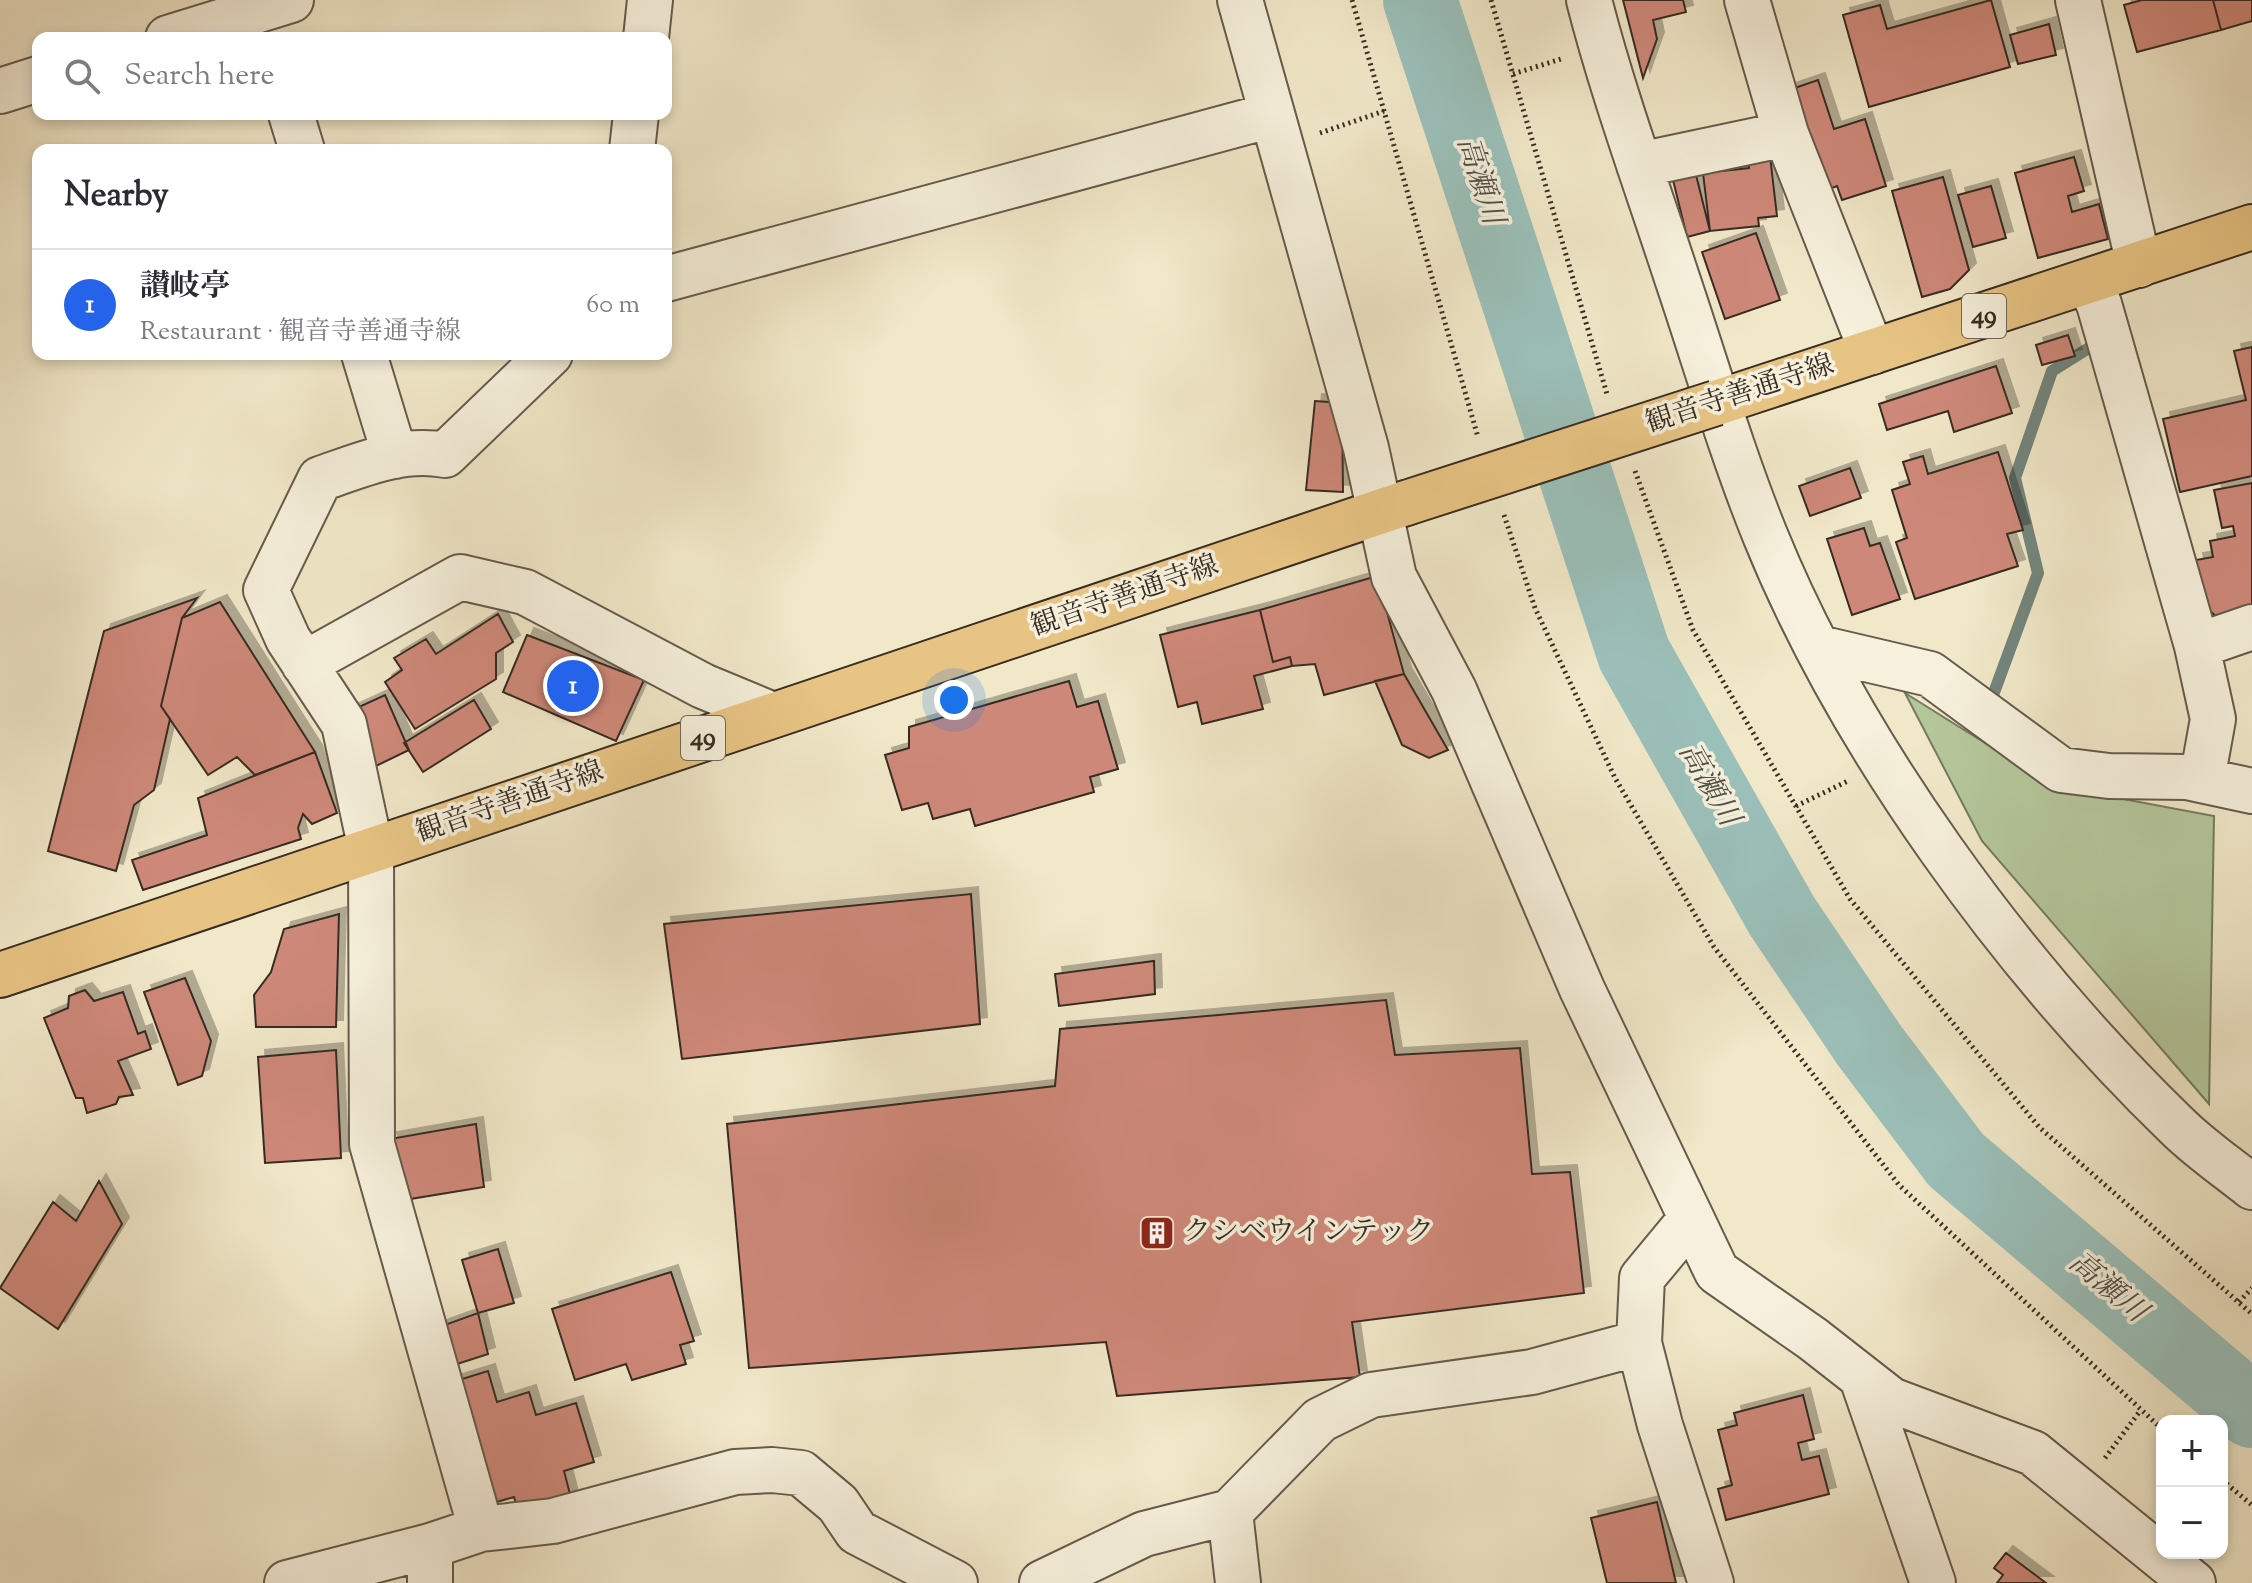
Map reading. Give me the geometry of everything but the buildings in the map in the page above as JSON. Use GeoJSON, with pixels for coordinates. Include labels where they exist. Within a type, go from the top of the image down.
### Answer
{"type":"FeatureCollection","features":[{"type":"Feature","properties":{"kind":"main road","name":"観音寺善通寺線"},"geometry":{"type":"LineString","coordinates":[[0,975],[1393,507],[2252,227]]}},
{"type":"Feature","properties":{"kind":"street"},"geometry":{"type":"LineString","coordinates":[[647,32],[650,0]]}},
{"type":"Feature","properties":{"kind":"street"},"geometry":{"type":"LineString","coordinates":[[1240,0],[1366,448],[1393,507],[1394,577],[1454,690],[1582,989],[1717,1272],[1891,1400],[2033,1453],[2193,1583]]}},
{"type":"Feature","properties":{"kind":"street"},"geometry":{"type":"LineString","coordinates":[[1589,0],[1600,46],[1716,403],[1764,533],[1819,648],[1885,764],[1932,837],[2058,999],[2178,1127],[2252,1187]]}},
{"type":"Feature","properties":{"kind":"street"},"geometry":{"type":"LineString","coordinates":[[1747,0],[1786,134],[1872,352]]}},
{"type":"Feature","properties":{"kind":"street"},"geometry":{"type":"LineString","coordinates":[[2078,0],[2139,265]]}},
{"type":"Feature","properties":{"kind":"street"},"geometry":{"type":"LineString","coordinates":[[190,32],[272,10]]}},
{"type":"Feature","properties":{"kind":"street"},"geometry":{"type":"LineString","coordinates":[[0,91],[32,81]]}},
{"type":"Feature","properties":{"kind":"street"},"geometry":{"type":"LineString","coordinates":[[293,120],[300,144]]}},
{"type":"Feature","properties":{"kind":"street"},"geometry":{"type":"LineString","coordinates":[[633,144],[635,120]]}},
{"type":"Feature","properties":{"kind":"street"},"geometry":{"type":"LineString","coordinates":[[672,278],[1276,131]]}},
{"type":"Feature","properties":{"kind":"street"},"geometry":{"type":"LineString","coordinates":[[1639,165],[1786,134]]}},
{"type":"Feature","properties":{"kind":"street"},"geometry":{"type":"LineString","coordinates":[[2088,282],[2099,304],[2197,646],[2213,719],[2202,780]]}},
{"type":"Feature","properties":{"kind":"street"},"geometry":{"type":"LineString","coordinates":[[366,360],[395,456]]}},
{"type":"Feature","properties":{"kind":"street"},"geometry":{"type":"LineString","coordinates":[[481,1529],[372,1144],[371,850],[344,724],[288,639],[266,590],[320,479],[395,456],[423,451],[445,455],[544,360]]}},
{"type":"Feature","properties":{"kind":"street"},"geometry":{"type":"LineString","coordinates":[[304,664],[460,577],[525,592],[703,686],[773,715]]}},
{"type":"Feature","properties":{"kind":"street"},"geometry":{"type":"LineString","coordinates":[[2197,646],[2252,627]]}},
{"type":"Feature","properties":{"kind":"street"},"geometry":{"type":"LineString","coordinates":[[1819,648],[1930,674],[2061,770],[2202,780],[2252,791]]}},
{"type":"Feature","properties":{"kind":"street"},"geometry":{"type":"LineString","coordinates":[[1690,1220],[1642,1278],[1639,1343],[1660,1425],[1711,1583]]}},
{"type":"Feature","properties":{"kind":"street"},"geometry":{"type":"LineString","coordinates":[[1042,1583],[1144,1534],[1230,1512],[1320,1420],[1371,1395],[1532,1372],[1639,1343]]}},
{"type":"Feature","properties":{"kind":"street"},"geometry":{"type":"LineString","coordinates":[[1862,1378],[1933,1583]]}},
{"type":"Feature","properties":{"kind":"street"},"geometry":{"type":"LineString","coordinates":[[287,1583],[430,1565],[481,1529],[553,1521],[735,1472],[801,1473],[838,1504],[857,1532],[955,1583]]}},
{"type":"Feature","properties":{"kind":"street"},"geometry":{"type":"LineString","coordinates":[[1230,1512],[1238,1583]]}},
{"type":"Feature","properties":{"kind":"path"},"geometry":{"type":"LineString","coordinates":[[1352,0],[1480,444]]}},
{"type":"Feature","properties":{"kind":"path"},"geometry":{"type":"LineString","coordinates":[[1491,0],[1609,398]]}},
{"type":"Feature","properties":{"kind":"path"},"geometry":{"type":"LineString","coordinates":[[1513,74],[1600,46]]}},
{"type":"Feature","properties":{"kind":"path"},"geometry":{"type":"LineString","coordinates":[[1276,131],[1384,111]]}},
{"type":"Feature","properties":{"kind":"path"},"geometry":{"type":"LineString","coordinates":[[1630,456],[1693,630],[1850,899],[2039,1127],[2252,1314]]}},
{"type":"Feature","properties":{"kind":"path"},"geometry":{"type":"LineString","coordinates":[[1500,504],[1535,608],[1615,778],[1714,947],[1899,1185],[2156,1424]]}},
{"type":"Feature","properties":{"kind":"path"},"geometry":{"type":"LineString","coordinates":[[1796,806],[1885,764]]}},
{"type":"Feature","properties":{"kind":"path"},"geometry":{"type":"LineString","coordinates":[[2239,1303],[2252,1288]]}},
{"type":"Feature","properties":{"kind":"path"},"geometry":{"type":"LineString","coordinates":[[2081,1491],[2140,1411]]}},
{"type":"Feature","properties":{"kind":"path"},"geometry":{"type":"LineString","coordinates":[[2228,1485],[2252,1505]]}},
{"type":"Feature","properties":{"kind":"green space"},"geometry":{"type":"Polygon","coordinates":[[[1905,693],[2054,786],[2214,816],[2209,1104],[1982,841],[1905,693]]]}},
{"type":"Feature","properties":{"kind":"waterway","name":"高瀬川"},"geometry":{"type":"LineString","coordinates":[[1420,0],[1634,654],[1782,916],[1869,1045],[1956,1160],[2252,1411]]}},
{"type":"Feature","properties":{"kind":"waterway"},"geometry":{"type":"LineString","coordinates":[[1999,704],[1992,698],[2038,573],[2015,478],[2052,371],[2092,346]]}},
{"type":"Feature","properties":{"kind":"place","name":"讃岐亭"},"geometry":{"type":"Point","coordinates":[573,686]}},
{"type":"Feature","properties":{"kind":"place","name":"クシベウインテック"},"geometry":{"type":"Point","coordinates":[1157,1233]}}]}
